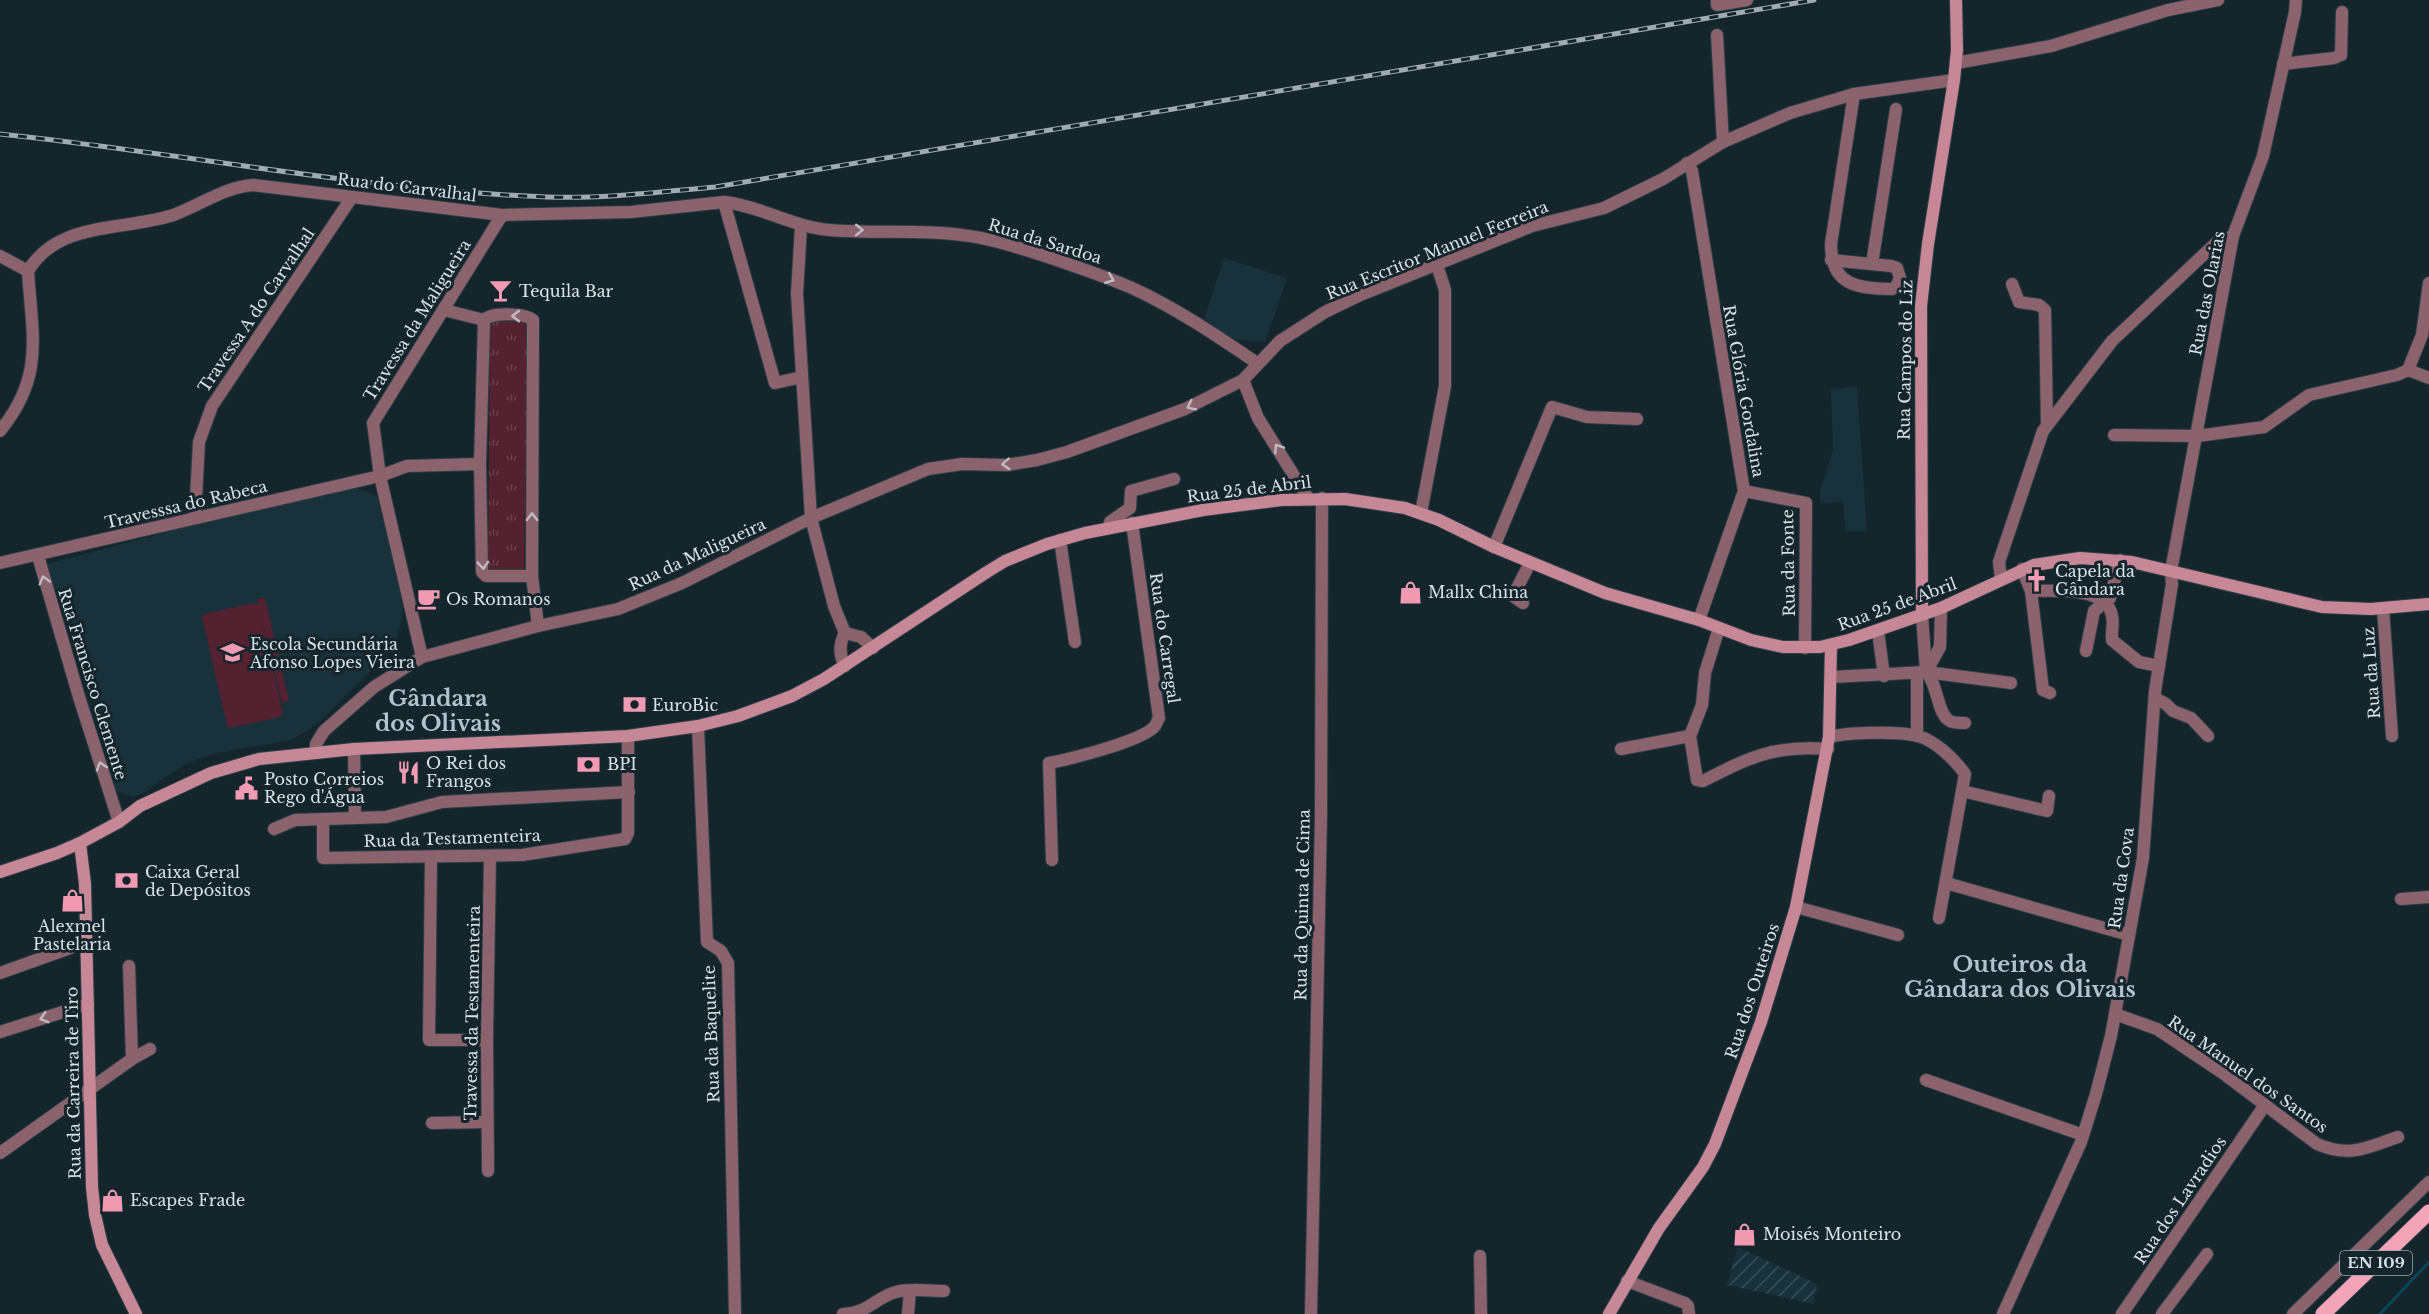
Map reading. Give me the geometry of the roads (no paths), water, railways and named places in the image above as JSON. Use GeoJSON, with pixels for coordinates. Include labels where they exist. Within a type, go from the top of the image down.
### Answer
{"type":"FeatureCollection","features":[{"type":"Feature","properties":{"kind":"main road","name":"Rua Campos do Liz"},"geometry":{"type":"LineString","coordinates":[[1922,615],[1921,306],[1928,244],[1956,63],[1956,0]]}},
{"type":"Feature","properties":{"kind":"main road","name":"Rua 25 de Abril"},"geometry":{"type":"LineString","coordinates":[[0,872],[80,843],[118,822],[140,806],[211,773],[259,759],[354,749],[628,736],[698,726],[769,706],[806,689],[873,648],[996,566],[1022,553],[1060,540],[1132,523],[1203,510],[1308,498],[1390,505],[1421,513],[1494,548],[1605,593],[1699,620],[1771,645],[1805,648],[1832,645],[1941,608],[2022,569],[2070,558],[2120,560],[2307,604],[2339,609],[2429,604]]}},
{"type":"Feature","properties":{"kind":"main road","name":"Rua dos Outeiros"},"geometry":{"type":"LineString","coordinates":[[1609,1314],[1627,1281],[1715,1144],[1768,1002],[1796,907],[1828,743],[1832,645]]}},
{"type":"Feature","properties":{"kind":"main road","name":"Rua da Carreira de Tiro"},"geometry":{"type":"LineString","coordinates":[[80,843],[85,884],[92,1187],[97,1224],[105,1253],[136,1314]]}},
{"type":"Feature","properties":{"kind":"main road","name":"EN 109"},"geometry":{"type":"LineString","coordinates":[[2324,1314],[2429,1212]]}},
{"type":"Feature","properties":{"kind":"street"},"geometry":{"type":"LineString","coordinates":[[1717,2],[1747,0]]}},
{"type":"Feature","properties":{"kind":"street"},"geometry":{"type":"LineString","coordinates":[[1956,63],[2051,46],[2168,10],[2218,0]]}},
{"type":"Feature","properties":{"kind":"street","name":"Rua das Olarias"},"geometry":{"type":"LineString","coordinates":[[2171,571],[2233,236],[2263,156],[2296,0]]}},
{"type":"Feature","properties":{"kind":"street"},"geometry":{"type":"LineString","coordinates":[[2283,64],[2334,58],[2341,55],[2342,12]]}},
{"type":"Feature","properties":{"kind":"street"},"geometry":{"type":"LineString","coordinates":[[1717,35],[1723,141]]}},
{"type":"Feature","properties":{"kind":"street","name":"Rua Escritor Manuel Ferreira"},"geometry":{"type":"LineString","coordinates":[[1243,380],[1280,341],[1325,312],[1532,226],[1604,208],[1663,179],[1723,141],[1790,113],[1854,94],[1954,80]]}},
{"type":"Feature","properties":{"kind":"street"},"geometry":{"type":"LineString","coordinates":[[1831,260],[1897,268],[1900,278],[1896,287],[1887,289],[1849,283],[1840,277],[1831,260],[1831,244],[1854,94]]}},
{"type":"Feature","properties":{"kind":"street"},"geometry":{"type":"LineString","coordinates":[[1872,264],[1896,110]]}},
{"type":"Feature","properties":{"kind":"street","name":"Rua Glória Gordalina"},"geometry":{"type":"LineString","coordinates":[[1687,163],[1692,171],[1744,491],[1699,620]]}},
{"type":"Feature","properties":{"kind":"street","name":"Rua do Carvalhal"},"geometry":{"type":"LineString","coordinates":[[28,271],[40,254],[71,235],[177,213],[238,186],[253,184],[502,215],[631,212],[724,202],[740,204],[801,226]]}},
{"type":"Feature","properties":{"kind":"street","name":"Travessa A do Carvalhal"},"geometry":{"type":"LineString","coordinates":[[195,518],[199,442],[212,406],[352,197]]}},
{"type":"Feature","properties":{"kind":"street"},"geometry":{"type":"LineString","coordinates":[[724,202],[775,383],[802,377]]}},
{"type":"Feature","properties":{"kind":"street","name":"Travessa da Maligueira"},"geometry":{"type":"LineString","coordinates":[[422,657],[380,476],[373,423],[502,215]]}},
{"type":"Feature","properties":{"kind":"street"},"geometry":{"type":"LineString","coordinates":[[801,226],[797,294],[811,518],[834,606],[845,633],[840,651],[844,666]]}},
{"type":"Feature","properties":{"kind":"street","name":"Rua da Sardoa"},"geometry":{"type":"LineString","coordinates":[[801,226],[830,230],[955,234],[994,241],[1033,252],[1134,289],[1198,324],[1257,363]]}},
{"type":"Feature","properties":{"kind":"street"},"geometry":{"type":"LineString","coordinates":[[2001,579],[1999,562],[2047,425],[2112,341],[2217,242],[2233,236]]}},
{"type":"Feature","properties":{"kind":"street"},"geometry":{"type":"LineString","coordinates":[[0,256],[28,271],[33,353],[32,368],[24,395],[0,431]]}},
{"type":"Feature","properties":{"kind":"street"},"geometry":{"type":"LineString","coordinates":[[1421,513],[1445,386],[1445,290],[1437,265]]}},
{"type":"Feature","properties":{"kind":"street"},"geometry":{"type":"LineString","coordinates":[[2114,435],[2197,436],[2264,427],[2309,395],[2397,375],[2408,370],[2422,335],[2429,281]]}},
{"type":"Feature","properties":{"kind":"street"},"geometry":{"type":"LineString","coordinates":[[2012,284],[2019,302],[2039,305],[2045,310],[2047,425]]}},
{"type":"Feature","properties":{"kind":"street"},"geometry":{"type":"LineString","coordinates":[[444,309],[484,320],[491,316],[527,316],[533,320],[532,576],[538,626]]}},
{"type":"Feature","properties":{"kind":"street"},"geometry":{"type":"LineString","coordinates":[[484,320],[480,464],[483,575],[532,576]]}},
{"type":"Feature","properties":{"kind":"street"},"geometry":{"type":"LineString","coordinates":[[2408,370],[2429,378]]}},
{"type":"Feature","properties":{"kind":"street"},"geometry":{"type":"LineString","coordinates":[[1243,380],[1258,418],[1308,498]]}},
{"type":"Feature","properties":{"kind":"street","name":"Rua da Maligueira"},"geometry":{"type":"LineString","coordinates":[[316,752],[316,744],[324,731],[374,687],[422,657],[538,626],[618,609],[681,583],[811,518],[928,469],[962,464],[1007,465],[1067,452],[1185,409],[1243,380]]}},
{"type":"Feature","properties":{"kind":"street"},"geometry":{"type":"LineString","coordinates":[[1494,548],[1552,407],[1587,417],[1637,419]]}},
{"type":"Feature","properties":{"kind":"street","name":"Travesssa do Rabeca"},"geometry":{"type":"LineString","coordinates":[[0,563],[380,476],[407,466],[480,464]]}},
{"type":"Feature","properties":{"kind":"street"},"geometry":{"type":"LineString","coordinates":[[1109,528],[1110,522],[1130,508],[1131,491],[1174,479]]}},
{"type":"Feature","properties":{"kind":"street","name":"Rua da Fonte"},"geometry":{"type":"LineString","coordinates":[[1744,491],[1806,503],[1805,648]]}},
{"type":"Feature","properties":{"kind":"street","name":"Rua da Quinta de Cima"},"geometry":{"type":"LineString","coordinates":[[1311,1314],[1321,815],[1322,498]]}},
{"type":"Feature","properties":{"kind":"street","name":"Rua do Carregal"},"geometry":{"type":"LineString","coordinates":[[1052,860],[1044,763],[1086,756],[1147,733],[1155,726],[1159,718],[1132,523]]}},
{"type":"Feature","properties":{"kind":"street"},"geometry":{"type":"LineString","coordinates":[[1060,540],[1075,642]]}},
{"type":"Feature","properties":{"kind":"street","name":"Rua Francisco Clemente"},"geometry":{"type":"LineString","coordinates":[[38,556],[118,822]]}},
{"type":"Feature","properties":{"kind":"street"},"geometry":{"type":"LineString","coordinates":[[2086,651],[2094,611],[2110,598],[2120,560]]}},
{"type":"Feature","properties":{"kind":"street"},"geometry":{"type":"LineString","coordinates":[[1523,603],[1513,596],[1530,563]]}},
{"type":"Feature","properties":{"kind":"street"},"geometry":{"type":"LineString","coordinates":[[2022,569],[2031,591],[2043,690],[2050,693]]}},
{"type":"Feature","properties":{"kind":"street","name":"Rua da Cova"},"geometry":{"type":"LineString","coordinates":[[2003,1314],[2083,1135],[2096,1094],[2115,1014],[2143,858],[2155,698],[2172,584],[2171,571]]}},
{"type":"Feature","properties":{"kind":"street"},"geometry":{"type":"LineString","coordinates":[[2031,591],[2090,594],[2103,603],[2112,616],[2112,640],[2139,662],[2159,666]]}},
{"type":"Feature","properties":{"kind":"street"},"geometry":{"type":"LineString","coordinates":[[1922,672],[1940,647],[1941,608]]}},
{"type":"Feature","properties":{"kind":"street","name":"Rua da Luz"},"geometry":{"type":"LineString","coordinates":[[2383,608],[2392,736]]}},
{"type":"Feature","properties":{"kind":"street"},"geometry":{"type":"LineString","coordinates":[[1917,736],[1922,672],[1922,615]]}},
{"type":"Feature","properties":{"kind":"street"},"geometry":{"type":"LineString","coordinates":[[1719,628],[1705,673],[1702,705],[1690,736],[1697,780],[1703,781],[1738,763],[1772,750],[1828,743],[1843,734],[1917,736],[1932,743],[1956,761],[1965,774],[1939,918]]}},
{"type":"Feature","properties":{"kind":"street"},"geometry":{"type":"LineString","coordinates":[[1878,631],[1884,676]]}},
{"type":"Feature","properties":{"kind":"street"},"geometry":{"type":"LineString","coordinates":[[845,633],[861,637],[873,648]]}},
{"type":"Feature","properties":{"kind":"street"},"geometry":{"type":"LineString","coordinates":[[1922,672],[1933,678],[1943,714],[1949,721],[1965,723]]}},
{"type":"Feature","properties":{"kind":"street"},"geometry":{"type":"LineString","coordinates":[[1832,677],[1884,676],[1922,672],[2011,683]]}},
{"type":"Feature","properties":{"kind":"street"},"geometry":{"type":"LineString","coordinates":[[2155,698],[2161,700],[2173,711],[2191,718],[2208,736]]}},
{"type":"Feature","properties":{"kind":"street","name":"Rua da Baquelite"},"geometry":{"type":"LineString","coordinates":[[698,726],[707,942],[721,951],[728,963],[735,1314]]}},
{"type":"Feature","properties":{"kind":"street","name":"Rua da Testamenteira"},"geometry":{"type":"LineString","coordinates":[[322,819],[323,858],[522,855],[625,839],[628,833],[628,736]]}},
{"type":"Feature","properties":{"kind":"street"},"geometry":{"type":"LineString","coordinates":[[1621,749],[1690,736]]}},
{"type":"Feature","properties":{"kind":"street"},"geometry":{"type":"LineString","coordinates":[[354,749],[355,818]]}},
{"type":"Feature","properties":{"kind":"street"},"geometry":{"type":"LineString","coordinates":[[1962,791],[2047,811],[2049,796]]}},
{"type":"Feature","properties":{"kind":"street"},"geometry":{"type":"LineString","coordinates":[[274,829],[295,820],[398,815],[442,802],[629,792]]}},
{"type":"Feature","properties":{"kind":"street","name":"Travessa da Testamenteira"},"geometry":{"type":"LineString","coordinates":[[488,1171],[487,1040],[490,856]]}},
{"type":"Feature","properties":{"kind":"street"},"geometry":{"type":"LineString","coordinates":[[431,858],[429,1040],[487,1040]]}},
{"type":"Feature","properties":{"kind":"street"},"geometry":{"type":"LineString","coordinates":[[1946,883],[2129,935]]}},
{"type":"Feature","properties":{"kind":"street"},"geometry":{"type":"LineString","coordinates":[[2401,899],[2429,897]]}},
{"type":"Feature","properties":{"kind":"street"},"geometry":{"type":"LineString","coordinates":[[1796,907],[1898,935]]}},
{"type":"Feature","properties":{"kind":"street"},"geometry":{"type":"LineString","coordinates":[[0,973],[87,942]]}},
{"type":"Feature","properties":{"kind":"street"},"geometry":{"type":"LineString","coordinates":[[129,966],[132,1059]]}},
{"type":"Feature","properties":{"kind":"street"},"geometry":{"type":"LineString","coordinates":[[0,1032],[88,1004]]}},
{"type":"Feature","properties":{"kind":"street","name":"Rua Manuel dos Santos"},"geometry":{"type":"LineString","coordinates":[[2115,1014],[2157,1029],[2224,1074],[2317,1144],[2332,1150],[2349,1152],[2398,1137]]}},
{"type":"Feature","properties":{"kind":"street"},"geometry":{"type":"LineString","coordinates":[[0,1153],[132,1059],[150,1049]]}},
{"type":"Feature","properties":{"kind":"street"},"geometry":{"type":"LineString","coordinates":[[1926,1080],[2083,1135]]}},
{"type":"Feature","properties":{"kind":"street","name":"Rua dos Lavradios"},"geometry":{"type":"LineString","coordinates":[[2122,1314],[2265,1105]]}},
{"type":"Feature","properties":{"kind":"street"},"geometry":{"type":"LineString","coordinates":[[432,1123],[487,1122]]}},
{"type":"Feature","properties":{"kind":"street"},"geometry":{"type":"LineString","coordinates":[[2293,1314],[2429,1182]]}},
{"type":"Feature","properties":{"kind":"street"},"geometry":{"type":"LineString","coordinates":[[2162,1314],[2206,1254]]}},
{"type":"Feature","properties":{"kind":"street"},"geometry":{"type":"LineString","coordinates":[[1480,1256],[1481,1314]]}},
{"type":"Feature","properties":{"kind":"street"},"geometry":{"type":"LineString","coordinates":[[1627,1281],[1685,1303],[1689,1314]]}},
{"type":"Feature","properties":{"kind":"street"},"geometry":{"type":"LineString","coordinates":[[908,1314],[910,1291]]}},
{"type":"Feature","properties":{"kind":"street"},"geometry":{"type":"LineString","coordinates":[[843,1314],[852,1314],[870,1307],[896,1292],[944,1291]]}},
{"type":"Feature","properties":{"kind":"waterway"},"geometry":{"type":"LineString","coordinates":[[2380,1314],[2429,1262]]}},
{"type":"Feature","properties":{"kind":"railway"},"geometry":{"type":"LineString","coordinates":[[0,134],[410,187],[547,197],[631,195],[715,187],[1814,0]]}},
{"type":"Feature","properties":{"kind":"place","name":"Tequila Bar"},"geometry":{"type":"Point","coordinates":[501,291]}},
{"type":"Feature","properties":{"kind":"place","name":"Capela da Gândara"},"geometry":{"type":"Point","coordinates":[2037,580]}},
{"type":"Feature","properties":{"kind":"place","name":"Mallx China"},"geometry":{"type":"Point","coordinates":[1410,592]}},
{"type":"Feature","properties":{"kind":"place","name":"Os Romanos"},"geometry":{"type":"Point","coordinates":[428,599]}},
{"type":"Feature","properties":{"kind":"place","name":"Escola Secundária Afonso Lopes Vieira"},"geometry":{"type":"Point","coordinates":[232,653]}},
{"type":"Feature","properties":{"kind":"place","name":"EuroBic"},"geometry":{"type":"Point","coordinates":[634,705]}},
{"type":"Feature","properties":{"kind":"place","name":"BPI"},"geometry":{"type":"Point","coordinates":[589,764]}},
{"type":"Feature","properties":{"kind":"place","name":"O Rei dos Frangos"},"geometry":{"type":"Point","coordinates":[408,772]}},
{"type":"Feature","properties":{"kind":"place","name":"Posto Correios Rego d'Água"},"geometry":{"type":"Point","coordinates":[246,788]}},
{"type":"Feature","properties":{"kind":"place","name":"Caixa Geral de Depósitos"},"geometry":{"type":"Point","coordinates":[127,881]}},
{"type":"Feature","properties":{"kind":"place","name":"Alexmel Pastelaria"},"geometry":{"type":"Point","coordinates":[72,901]}},
{"type":"Feature","properties":{"kind":"place","name":"Escapes Frade"},"geometry":{"type":"Point","coordinates":[112,1200]}},
{"type":"Feature","properties":{"kind":"place","name":"Moisés Monteiro"},"geometry":{"type":"Point","coordinates":[1745,1234]}},
{"type":"Feature","properties":{"kind":"district","name":"Gândara dos Olivais"},"geometry":{"type":"Point","coordinates":[438,710]}},
{"type":"Feature","properties":{"kind":"district","name":"Outeiros da Gândara dos Olivais"},"geometry":{"type":"Point","coordinates":[2020,976]}}]}
